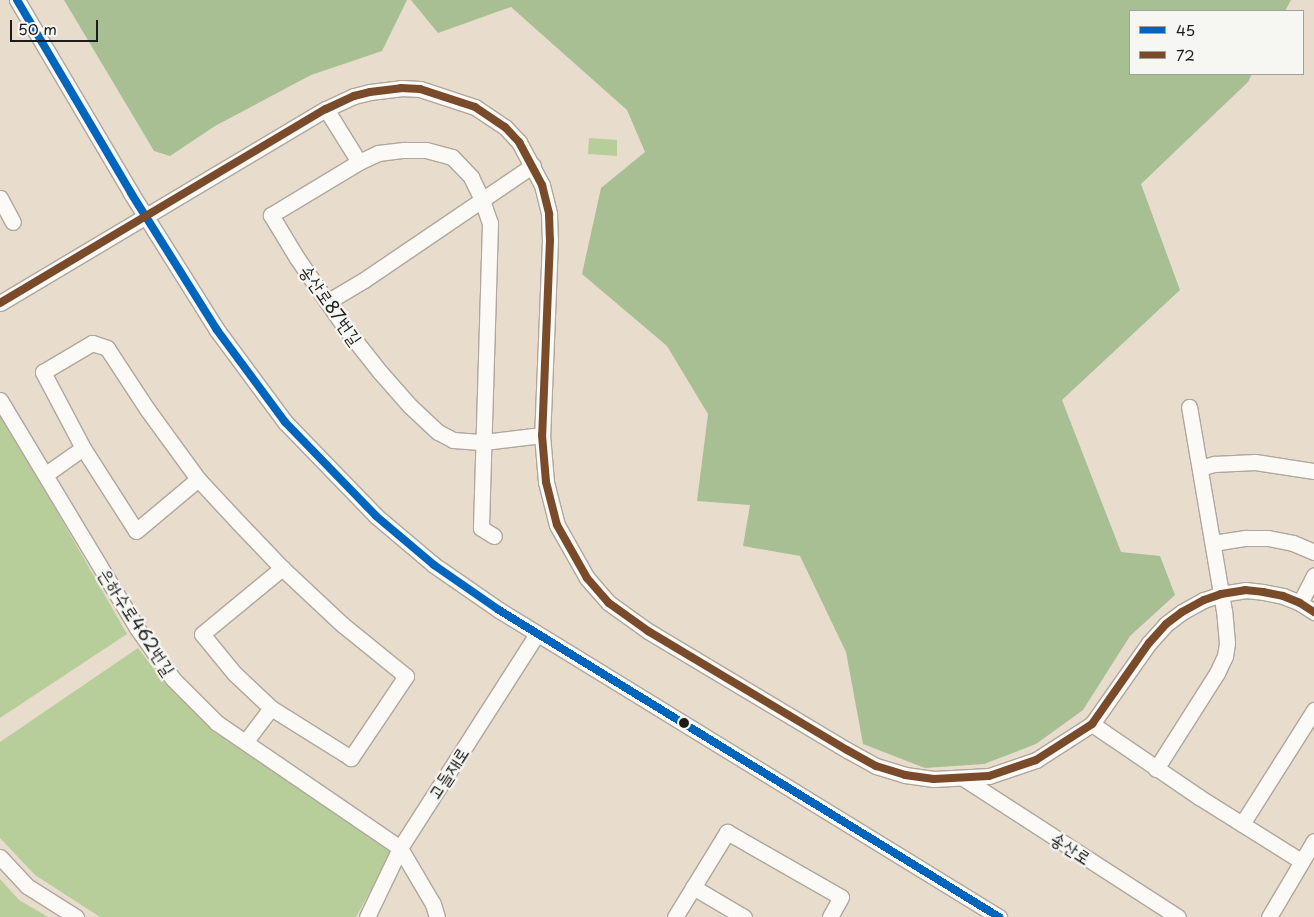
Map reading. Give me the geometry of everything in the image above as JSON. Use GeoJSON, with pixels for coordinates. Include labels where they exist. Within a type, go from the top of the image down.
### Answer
{"type":"FeatureCollection","features":[{"type":"Feature","properties":{"kind":"street"},"geometry":{"type":"LineString","coordinates":[[17,0],[145,217],[217,330],[285,422],[376,516],[434,565],[538,634],[999,917]]}},
{"type":"Feature","properties":{"kind":"street"},"geometry":{"type":"LineString","coordinates":[[0,303],[326,109],[354,96],[370,92],[401,88],[429,92],[458,100],[488,116],[519,142],[542,185],[547,207],[550,240],[542,435],[546,482],[557,525],[587,578],[609,603],[648,631],[876,766],[905,775],[934,779],[964,778],[989,776],[1036,760],[1092,724],[1149,643],[1166,624],[1182,612],[1221,594],[1245,590],[1263,592],[1283,596],[1300,603],[1314,612]]}},
{"type":"Feature","properties":{"kind":"street"},"geometry":{"type":"LineString","coordinates":[[326,109],[359,162],[378,153],[404,150],[426,150],[452,158],[471,177],[482,200],[490,223],[481,528],[494,536]]}},
{"type":"Feature","properties":{"kind":"street","name":"송산로87번길"},"geometry":{"type":"LineString","coordinates":[[359,162],[271,215],[327,302],[380,372],[410,406],[438,432],[453,440],[484,442],[542,435]]}},
{"type":"Feature","properties":{"kind":"street"},"geometry":{"type":"LineString","coordinates":[[327,302],[364,280],[533,165]]}},
{"type":"Feature","properties":{"kind":"street"},"geometry":{"type":"LineString","coordinates":[[0,198],[13,222]]}},
{"type":"Feature","properties":{"kind":"street"},"geometry":{"type":"LineString","coordinates":[[198,478],[136,531],[83,448],[43,372],[92,343],[107,348],[147,409],[198,478],[282,568],[343,625],[406,676],[351,758],[271,708],[234,673],[202,634],[282,568]]}},
{"type":"Feature","properties":{"kind":"street","name":"은하수로462번길"},"geometry":{"type":"LineString","coordinates":[[0,400],[137,628],[173,678],[218,723],[400,848]]}},
{"type":"Feature","properties":{"kind":"street"},"geometry":{"type":"LineString","coordinates":[[1156,769],[1217,673],[1225,656],[1227,629],[1189,407]]}},
{"type":"Feature","properties":{"kind":"street"},"geometry":{"type":"LineString","coordinates":[[46,474],[83,448]]}},
{"type":"Feature","properties":{"kind":"street"},"geometry":{"type":"LineString","coordinates":[[1200,468],[1214,464],[1255,462],[1314,471]]}},
{"type":"Feature","properties":{"kind":"street"},"geometry":{"type":"LineString","coordinates":[[1212,544],[1232,539],[1268,538],[1293,543],[1314,552]]}},
{"type":"Feature","properties":{"kind":"street"},"geometry":{"type":"LineString","coordinates":[[1300,603],[1314,575]]}},
{"type":"Feature","properties":{"kind":"street","name":"고들재로"},"geometry":{"type":"LineString","coordinates":[[367,917],[400,848],[538,634]]}},
{"type":"Feature","properties":{"kind":"street"},"geometry":{"type":"LineString","coordinates":[[246,741],[271,708]]}},
{"type":"Feature","properties":{"kind":"street"},"geometry":{"type":"LineString","coordinates":[[1242,824],[1314,710]]}},
{"type":"Feature","properties":{"kind":"street"},"geometry":{"type":"LineString","coordinates":[[1092,724],[1156,769],[1301,861]]}},
{"type":"Feature","properties":{"kind":"street","name":"송산로"},"geometry":{"type":"LineString","coordinates":[[964,778],[1178,917]]}},
{"type":"Feature","properties":{"kind":"street"},"geometry":{"type":"LineString","coordinates":[[675,917],[727,832],[841,897],[830,917]]}},
{"type":"Feature","properties":{"kind":"street"},"geometry":{"type":"LineString","coordinates":[[1269,917],[1314,840]]}},
{"type":"Feature","properties":{"kind":"street"},"geometry":{"type":"LineString","coordinates":[[400,848],[433,904],[437,917]]}},
{"type":"Feature","properties":{"kind":"street"},"geometry":{"type":"LineString","coordinates":[[0,857],[27,886],[76,917]]}},
{"type":"Feature","properties":{"kind":"street"},"geometry":{"type":"LineString","coordinates":[[693,887],[744,917]]}},
{"type":"Feature","properties":{"kind":"green space"},"geometry":{"type":"Polygon","coordinates":[[[64,0],[407,0],[382,51],[311,75],[215,126],[170,156],[154,151],[64,0]]]}},
{"type":"Feature","properties":{"kind":"green space"},"geometry":{"type":"Polygon","coordinates":[[[411,0],[1291,0],[1286,10],[1129,10],[1129,75],[1252,75],[1248,82],[1141,184],[1180,290],[1062,400],[1121,552],[1160,556],[1175,595],[1130,636],[1083,710],[1036,744],[984,764],[925,768],[863,744],[846,652],[800,556],[743,546],[750,505],[697,501],[708,414],[667,346],[582,274],[601,188],[645,152],[627,110],[511,7],[438,33],[411,0]]]}},
{"type":"Feature","properties":{"kind":"green space"},"geometry":{"type":"Polygon","coordinates":[[[589,138],[617,140],[617,156],[588,154],[589,138]]]}},
{"type":"Feature","properties":{"kind":"green space"},"geometry":{"type":"Polygon","coordinates":[[[0,412],[127,634],[0,718],[0,412]]]}},
{"type":"Feature","properties":{"kind":"green space"},"geometry":{"type":"Polygon","coordinates":[[[138,648],[165,683],[214,732],[393,851],[356,917],[100,917],[35,875],[0,838],[0,742],[138,648]]]}},
{"type":"Feature","properties":{"kind":"green space"},"geometry":{"type":"Polygon","coordinates":[[[0,879],[19,900],[48,917],[0,917],[0,879]]]}},
{"type":"Feature","properties":{"kind":"transit line","name":"45"},"geometry":{"type":"LineString","coordinates":[[17,0],[131,193],[217,330],[285,422],[376,516],[434,565],[499,610],[999,917]]}},
{"type":"Feature","properties":{"kind":"transit line","name":"72"},"geometry":{"type":"LineString","coordinates":[[0,303],[326,109],[354,96],[370,92],[401,88],[420,89],[475,107],[505,127],[519,142],[542,185],[549,214],[550,240],[542,435],[546,482],[557,525],[587,578],[609,603],[648,631],[847,750],[876,766],[905,775],[934,779],[989,776],[1036,760],[1092,724],[1149,643],[1166,624],[1182,612],[1204,600],[1221,594],[1245,590],[1283,596],[1300,603],[1314,612]]}}]}
